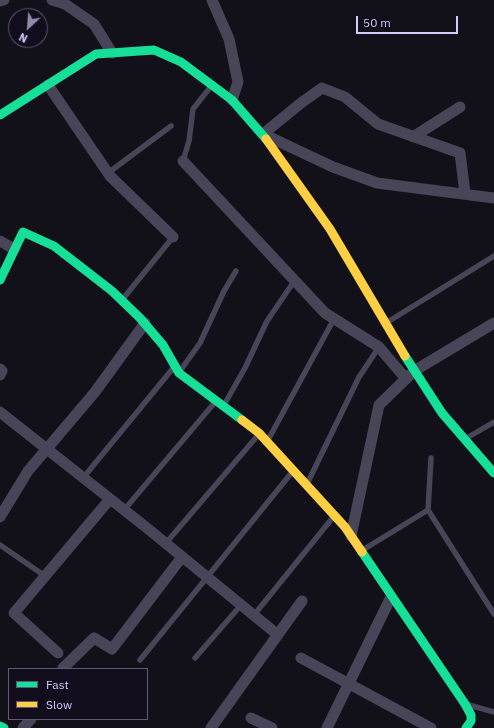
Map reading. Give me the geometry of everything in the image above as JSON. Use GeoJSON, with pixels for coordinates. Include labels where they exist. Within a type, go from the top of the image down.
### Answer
{"type":"FeatureCollection","features":[{"type":"Feature","properties":{"kind":"street"},"geometry":{"type":"LineString","coordinates":[[0,1],[4,0]]}},
{"type":"Feature","properties":{"kind":"street"},"geometry":{"type":"LineString","coordinates":[[52,0],[65,4],[94,24],[112,53]]}},
{"type":"Feature","properties":{"kind":"street"},"geometry":{"type":"LineString","coordinates":[[212,0],[229,39],[238,82],[232,100]]}},
{"type":"Feature","properties":{"kind":"street"},"geometry":{"type":"LineString","coordinates":[[0,114],[96,54],[154,50],[181,62],[232,100],[263,134],[330,229],[414,371],[442,413],[494,473]]}},
{"type":"Feature","properties":{"kind":"street"},"geometry":{"type":"LineString","coordinates":[[48,85],[108,173],[172,236]]}},
{"type":"Feature","properties":{"kind":"street"},"geometry":{"type":"LineString","coordinates":[[263,134],[322,88],[345,97],[378,124],[460,153],[465,193]]}},
{"type":"Feature","properties":{"kind":"street"},"geometry":{"type":"LineString","coordinates":[[413,137],[460,107]]}},
{"type":"Feature","properties":{"kind":"street"},"geometry":{"type":"LineString","coordinates":[[263,134],[333,167],[377,183],[465,193],[494,198]]}},
{"type":"Feature","properties":{"kind":"street"},"geometry":{"type":"LineString","coordinates":[[183,161],[325,313],[379,347],[406,379]]}},
{"type":"Feature","properties":{"kind":"street"},"geometry":{"type":"LineString","coordinates":[[0,280],[23,232],[54,246],[121,300],[163,345],[177,369],[259,433],[334,515],[351,536],[465,704],[471,715],[471,721],[466,728]]}},
{"type":"Feature","properties":{"kind":"street"},"geometry":{"type":"LineString","coordinates":[[0,241],[14,249]]}},
{"type":"Feature","properties":{"kind":"street"},"geometry":{"type":"LineString","coordinates":[[351,536],[379,405],[414,371],[494,323]]}},
{"type":"Feature","properties":{"kind":"street"},"geometry":{"type":"LineString","coordinates":[[0,517],[28,471],[95,392],[145,324]]}},
{"type":"Feature","properties":{"kind":"street"},"geometry":{"type":"LineString","coordinates":[[0,369],[2,371],[0,375]]}},
{"type":"Feature","properties":{"kind":"street"},"geometry":{"type":"LineString","coordinates":[[0,412],[166,543],[278,635]]}},
{"type":"Feature","properties":{"kind":"street"},"geometry":{"type":"LineString","coordinates":[[58,653],[14,614],[110,499]]}},
{"type":"Feature","properties":{"kind":"street"},"geometry":{"type":"LineString","coordinates":[[63,668],[94,638],[112,649],[182,557]]}},
{"type":"Feature","properties":{"kind":"street"},"geometry":{"type":"LineString","coordinates":[[327,728],[391,597]]}},
{"type":"Feature","properties":{"kind":"street"},"geometry":{"type":"LineString","coordinates":[[211,728],[302,601]]}},
{"type":"Feature","properties":{"kind":"street"},"geometry":{"type":"LineString","coordinates":[[301,658],[431,728]]}},
{"type":"Feature","properties":{"kind":"street"},"geometry":{"type":"LineString","coordinates":[[251,718],[272,728]]}},
{"type":"Feature","properties":{"kind":"street"},"geometry":{"type":"LineString","coordinates":[[23,728],[30,720]]}},
{"type":"Feature","properties":{"kind":"street"},"geometry":{"type":"LineString","coordinates":[[0,726],[4,728]]}},
{"type":"Feature","properties":{"kind":"lane"},"geometry":{"type":"LineString","coordinates":[[183,161],[189,141],[193,109],[212,85]]}},
{"type":"Feature","properties":{"kind":"lane"},"geometry":{"type":"LineString","coordinates":[[108,173],[171,126]]}},
{"type":"Feature","properties":{"kind":"lane"},"geometry":{"type":"LineString","coordinates":[[121,300],[172,236]]}},
{"type":"Feature","properties":{"kind":"lane"},"geometry":{"type":"LineString","coordinates":[[386,323],[494,256]]}},
{"type":"Feature","properties":{"kind":"lane"},"geometry":{"type":"LineString","coordinates":[[83,478],[200,344],[224,291],[236,271]]}},
{"type":"Feature","properties":{"kind":"lane"},"geometry":{"type":"LineString","coordinates":[[124,510],[220,404],[245,368],[267,320],[295,280]]}},
{"type":"Feature","properties":{"kind":"lane"},"geometry":{"type":"LineString","coordinates":[[267,442],[334,319]]}},
{"type":"Feature","properties":{"kind":"lane"},"geometry":{"type":"LineString","coordinates":[[306,485],[359,377],[379,347]]}},
{"type":"Feature","properties":{"kind":"lane"},"geometry":{"type":"LineString","coordinates":[[465,439],[494,422]]}},
{"type":"Feature","properties":{"kind":"lane"},"geometry":{"type":"LineString","coordinates":[[166,543],[259,433]]}},
{"type":"Feature","properties":{"kind":"lane"},"geometry":{"type":"LineString","coordinates":[[431,458],[428,510],[494,614]]}},
{"type":"Feature","properties":{"kind":"lane"},"geometry":{"type":"LineString","coordinates":[[140,660],[208,578],[293,470]]}},
{"type":"Feature","properties":{"kind":"lane"},"geometry":{"type":"LineString","coordinates":[[361,551],[428,510]]}},
{"type":"Feature","properties":{"kind":"lane"},"geometry":{"type":"LineString","coordinates":[[254,616],[334,515]]}},
{"type":"Feature","properties":{"kind":"lane"},"geometry":{"type":"LineString","coordinates":[[0,545],[45,576]]}},
{"type":"Feature","properties":{"kind":"lane"},"geometry":{"type":"LineString","coordinates":[[195,658],[241,605]]}},
{"type":"Feature","properties":{"kind":"lane"},"geometry":{"type":"LineString","coordinates":[[465,704],[494,712]]}},
{"type":"Feature","properties":{"kind":"traffic: fast"},"geometry":{"type":"LineString","coordinates":[[0,115],[96,54],[154,50],[181,62],[232,100],[266,139]]}},
{"type":"Feature","properties":{"kind":"traffic: fast"},"geometry":{"type":"LineString","coordinates":[[0,280],[23,232],[54,246],[112,291],[140,318],[163,345],[179,373],[242,420]]}},
{"type":"Feature","properties":{"kind":"traffic: fast"},"geometry":{"type":"LineString","coordinates":[[405,356],[442,413],[494,473]]}},
{"type":"Feature","properties":{"kind":"traffic: fast"},"geometry":{"type":"LineString","coordinates":[[362,552],[465,704],[471,715],[471,721],[466,728]]}},
{"type":"Feature","properties":{"kind":"traffic: fast"},"geometry":{"type":"LineString","coordinates":[[0,726],[4,728]]}},
{"type":"Feature","properties":{"kind":"traffic: slow"},"geometry":{"type":"LineString","coordinates":[[266,139],[330,229],[405,356]]}},
{"type":"Feature","properties":{"kind":"traffic: slow"},"geometry":{"type":"LineString","coordinates":[[242,420],[259,433],[345,527],[362,552]]}}]}
